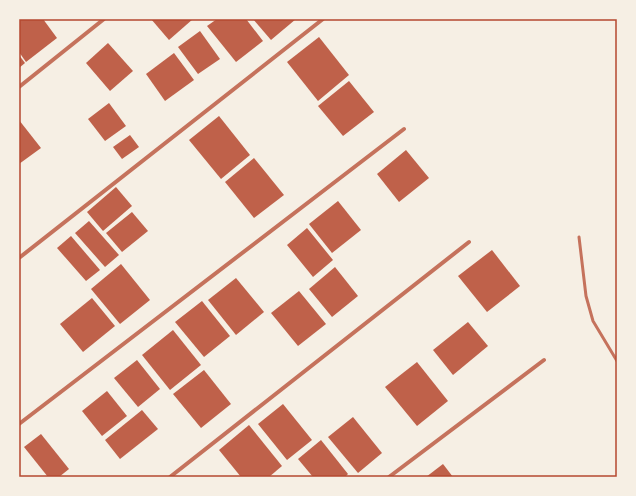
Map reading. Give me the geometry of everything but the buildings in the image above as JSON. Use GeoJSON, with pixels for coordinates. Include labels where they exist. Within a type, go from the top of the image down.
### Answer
{"type":"FeatureCollection","features":[{"type":"Feature","properties":{"kind":"street"},"geometry":{"type":"LineString","coordinates":[[19,87],[104,19]]}},
{"type":"Feature","properties":{"kind":"street"},"geometry":{"type":"LineString","coordinates":[[19,258],[323,19]]}},
{"type":"Feature","properties":{"kind":"street"},"geometry":{"type":"LineString","coordinates":[[19,424],[404,129]]}},
{"type":"Feature","properties":{"kind":"street"},"geometry":{"type":"LineString","coordinates":[[170,477],[469,242]]}},
{"type":"Feature","properties":{"kind":"street"},"geometry":{"type":"LineString","coordinates":[[389,477],[544,360]]}},
{"type":"Feature","properties":{"kind":"lane"},"geometry":{"type":"LineString","coordinates":[[579,237],[586,296],[593,321],[617,361]]}}]}
